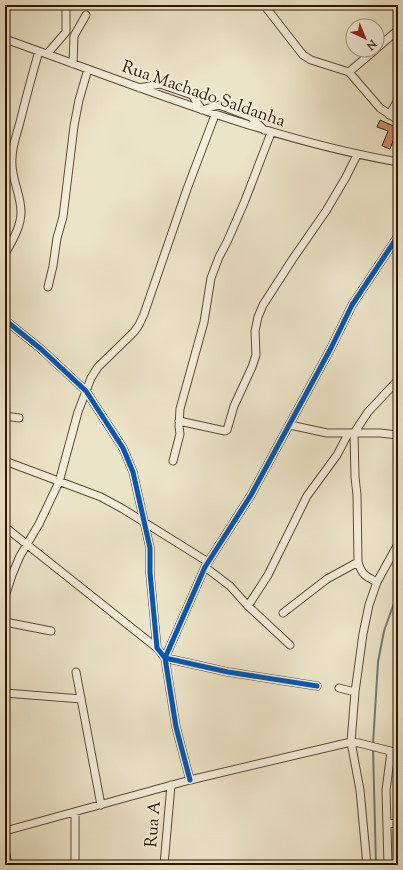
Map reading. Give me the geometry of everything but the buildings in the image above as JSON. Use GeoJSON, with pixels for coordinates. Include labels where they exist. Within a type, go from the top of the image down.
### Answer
{"type":"FeatureCollection","features":[{"type":"Feature","properties":{"kind":"street"},"geometry":{"type":"LineString","coordinates":[[264,5],[303,55],[310,60],[349,72],[380,108],[398,120]]}},
{"type":"Feature","properties":{"kind":"street"},"geometry":{"type":"LineString","coordinates":[[47,54],[66,32],[66,9]]}},
{"type":"Feature","properties":{"kind":"street"},"geometry":{"type":"LineString","coordinates":[[73,64],[74,36],[86,15]]}},
{"type":"Feature","properties":{"kind":"street"},"geometry":{"type":"LineString","coordinates":[[385,41],[398,30]]}},
{"type":"Feature","properties":{"kind":"street"},"geometry":{"type":"LineString","coordinates":[[60,39],[68,38],[73,41],[73,44]]}},
{"type":"Feature","properties":{"kind":"street","name":"Rua Machado Saldanha"},"geometry":{"type":"LineString","coordinates":[[5,39],[215,115],[268,132],[357,155],[398,162]]}},
{"type":"Feature","properties":{"kind":"street"},"geometry":{"type":"LineString","coordinates":[[5,254],[18,228],[21,212],[12,172],[13,151],[27,92],[40,51]]}},
{"type":"Feature","properties":{"kind":"street"},"geometry":{"type":"LineString","coordinates":[[349,72],[366,58]]}},
{"type":"Feature","properties":{"kind":"street"},"geometry":{"type":"LineString","coordinates":[[48,287],[57,238],[63,217],[74,126],[79,100],[88,69]]}},
{"type":"Feature","properties":{"kind":"street"},"geometry":{"type":"LineString","coordinates":[[139,88],[160,84],[192,95],[202,110],[219,106],[251,117],[268,132],[244,203],[211,278],[204,322],[180,409],[180,434],[173,461]]}},
{"type":"Feature","properties":{"kind":"street"},"geometry":{"type":"LineString","coordinates":[[389,115],[398,100]]}},
{"type":"Feature","properties":{"kind":"street"},"geometry":{"type":"LineString","coordinates":[[5,597],[20,556],[48,508],[59,482],[78,412],[90,378],[98,367],[128,338],[139,325],[215,115]]}},
{"type":"Feature","properties":{"kind":"street"},"geometry":{"type":"LineString","coordinates":[[179,421],[226,430],[234,406],[256,356],[255,331],[258,317],[263,305],[326,211],[357,155]]}},
{"type":"Feature","properties":{"kind":"street"},"geometry":{"type":"LineString","coordinates":[[165,658],[206,564],[251,494],[290,425],[352,305],[398,236]]}},
{"type":"Feature","properties":{"kind":"street"},"geometry":{"type":"LineString","coordinates":[[5,320],[41,349],[86,391],[123,448],[133,472],[150,548],[150,572],[157,648]]}},
{"type":"Feature","properties":{"kind":"street"},"geometry":{"type":"LineString","coordinates":[[248,606],[268,575],[307,496],[351,433],[368,412],[398,380]]}},
{"type":"Feature","properties":{"kind":"street"},"geometry":{"type":"LineString","coordinates":[[5,416],[19,418]]}},
{"type":"Feature","properties":{"kind":"street"},"geometry":{"type":"LineString","coordinates":[[290,425],[327,433],[380,433],[398,435]]}},
{"type":"Feature","properties":{"kind":"street"},"geometry":{"type":"LineString","coordinates":[[351,433],[358,495],[358,562],[361,572],[377,582]]}},
{"type":"Feature","properties":{"kind":"street"},"geometry":{"type":"LineString","coordinates":[[5,461],[102,497],[145,523],[206,564],[290,645]]}},
{"type":"Feature","properties":{"kind":"street"},"geometry":{"type":"LineString","coordinates":[[5,527],[157,648],[165,658],[176,727],[190,780]]}},
{"type":"Feature","properties":{"kind":"street"},"geometry":{"type":"LineString","coordinates":[[367,865],[360,790],[350,742],[363,634],[369,605],[377,582],[398,544]]}},
{"type":"Feature","properties":{"kind":"street"},"geometry":{"type":"LineString","coordinates":[[283,613],[327,579],[358,562]]}},
{"type":"Feature","properties":{"kind":"street"},"geometry":{"type":"LineString","coordinates":[[5,622],[51,631]]}},
{"type":"Feature","properties":{"kind":"street"},"geometry":{"type":"LineString","coordinates":[[165,658],[228,672],[317,686]]}},
{"type":"Feature","properties":{"kind":"street"},"geometry":{"type":"LineString","coordinates":[[76,672],[101,805]]}},
{"type":"Feature","properties":{"kind":"street"},"geometry":{"type":"LineString","coordinates":[[339,688],[355,692]]}},
{"type":"Feature","properties":{"kind":"street"},"geometry":{"type":"LineString","coordinates":[[5,693],[81,699]]}},
{"type":"Feature","properties":{"kind":"street"},"geometry":{"type":"LineString","coordinates":[[5,831],[75,813],[190,780],[350,742],[391,752],[386,790],[388,865]]}},
{"type":"Feature","properties":{"kind":"street","name":"Rua A"},"geometry":{"type":"LineString","coordinates":[[164,865],[171,785]]}},
{"type":"Feature","properties":{"kind":"street"},"geometry":{"type":"LineString","coordinates":[[75,813],[75,865]]}},
{"type":"Feature","properties":{"kind":"street"},"geometry":{"type":"LineString","coordinates":[[387,823],[398,824]]}},
{"type":"Feature","properties":{"kind":"street"},"geometry":{"type":"LineString","coordinates":[[5,848],[8,865]]}},
{"type":"Feature","properties":{"kind":"waterway"},"geometry":{"type":"LineString","coordinates":[[373,744],[378,662],[384,631],[398,592]]}},
{"type":"Feature","properties":{"kind":"waterway"},"geometry":{"type":"LineString","coordinates":[[373,748],[376,865]]}},
{"type":"Feature","properties":{"kind":"cycle path"},"geometry":{"type":"LineString","coordinates":[[190,780],[176,727],[165,658],[205,567],[251,495],[331,348],[352,305],[398,236]]}},
{"type":"Feature","properties":{"kind":"cycle path"},"geometry":{"type":"LineString","coordinates":[[5,320],[41,349],[86,391],[123,448],[133,472],[150,548],[150,573],[157,648],[165,658],[228,672],[317,686]]}}]}
